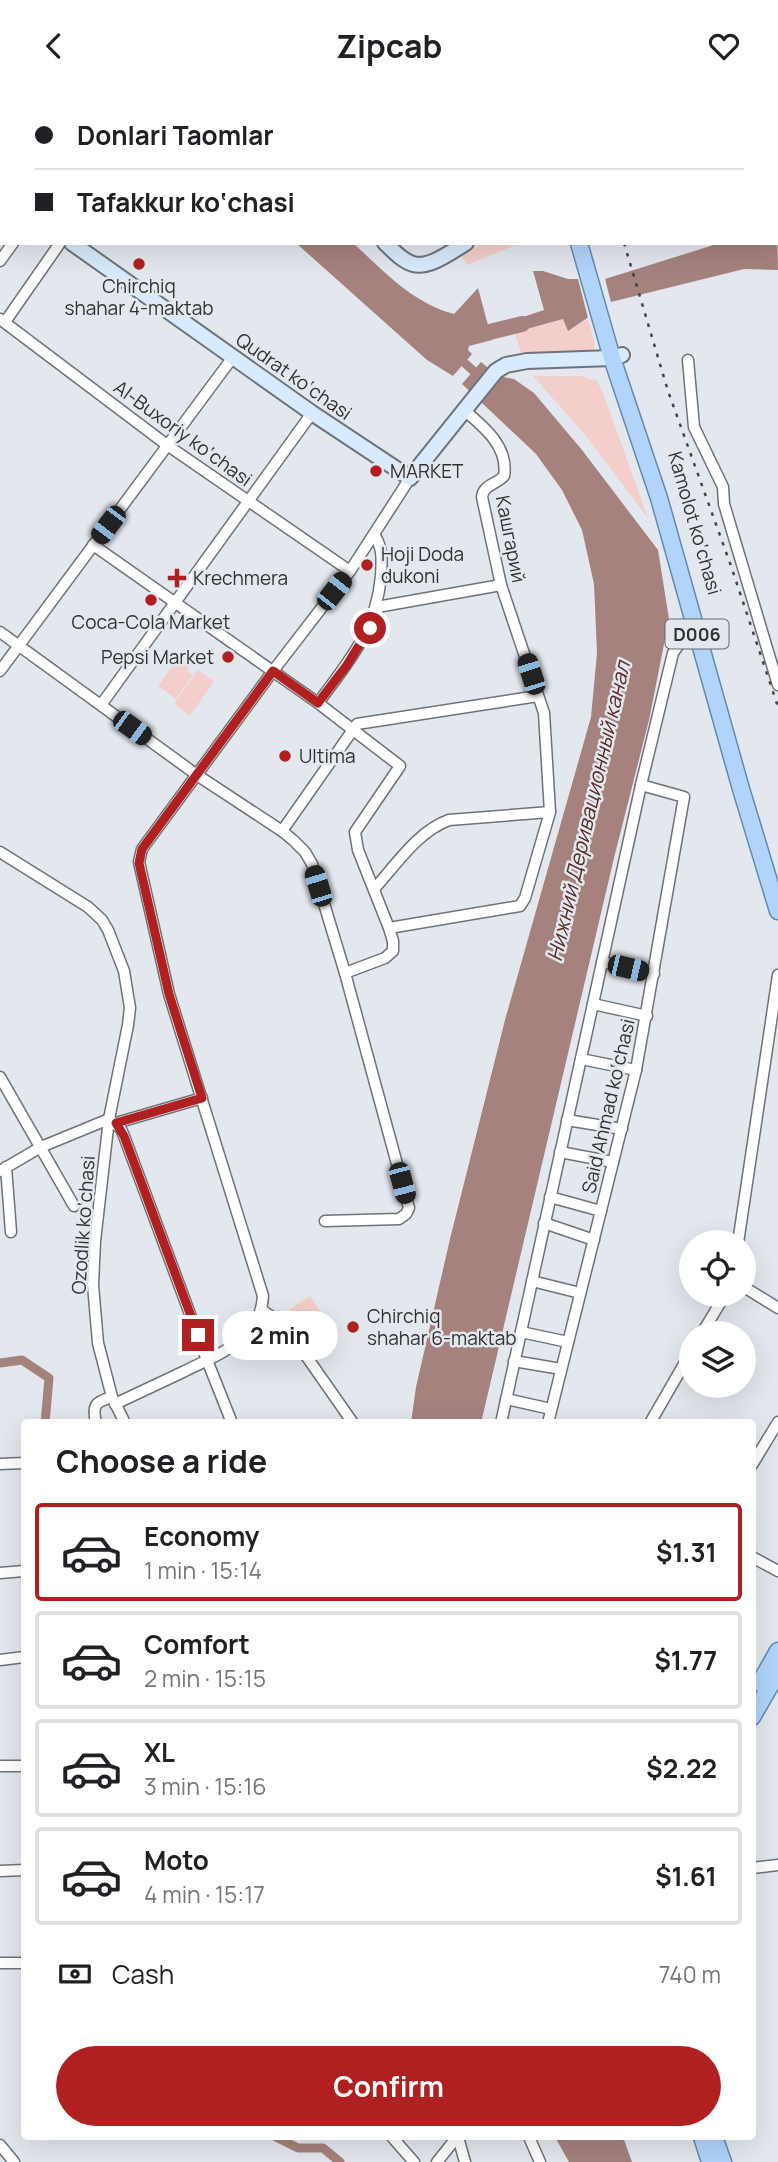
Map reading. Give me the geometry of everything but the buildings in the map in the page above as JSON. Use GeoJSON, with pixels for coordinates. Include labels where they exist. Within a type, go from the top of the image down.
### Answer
{"type":"FeatureCollection","features":[{"type":"Feature","properties":{"kind":"main road"},"geometry":{"type":"LineString","coordinates":[[580,245],[612,340]]}},
{"type":"Feature","properties":{"kind":"main road"},"geometry":{"type":"LineString","coordinates":[[590,245],[612,340]]}},
{"type":"Feature","properties":{"kind":"main road","name":"Kamolot ko‘chasi"},"geometry":{"type":"LineString","coordinates":[[612,340],[666,496],[700,634],[778,880]]}},
{"type":"Feature","properties":{"kind":"main road","name":"D006"},"geometry":{"type":"LineString","coordinates":[[700,634],[740,789],[778,911]]}},
{"type":"Feature","properties":{"kind":"main road"},"geometry":{"type":"LineString","coordinates":[[756,1709],[774,1673],[778,1651]]}},
{"type":"Feature","properties":{"kind":"main road"},"geometry":{"type":"LineString","coordinates":[[756,1691],[774,1673]]}},
{"type":"Feature","properties":{"kind":"main road"},"geometry":{"type":"LineString","coordinates":[[703,2140],[710,2162]]}},
{"type":"Feature","properties":{"kind":"main road"},"geometry":{"type":"LineString","coordinates":[[715,2140],[723,2162]]}},
{"type":"Feature","properties":{"kind":"street"},"geometry":{"type":"LineString","coordinates":[[0,261],[12,245]]}},
{"type":"Feature","properties":{"kind":"street"},"geometry":{"type":"LineString","coordinates":[[2,321],[59,245]]}},
{"type":"Feature","properties":{"kind":"street","name":"Qudrat ko‘chasi"},"geometry":{"type":"LineString","coordinates":[[75,245],[312,414],[410,478]]}},
{"type":"Feature","properties":{"kind":"street"},"geometry":{"type":"LineString","coordinates":[[387,245],[407,261],[421,265],[462,245]]}},
{"type":"Feature","properties":{"kind":"street","name":"Al-Buxoriy ko‘chasi"},"geometry":{"type":"LineString","coordinates":[[2,321],[167,445],[350,571]]}},
{"type":"Feature","properties":{"kind":"street"},"geometry":{"type":"LineString","coordinates":[[0,671],[233,357]]}},
{"type":"Feature","properties":{"kind":"street"},"geometry":{"type":"LineString","coordinates":[[95,1419],[93,1411],[100,1400],[113,1400],[207,1360],[247,1334],[262,1310],[263,1296],[169,994],[139,863],[142,849],[350,571],[410,478],[496,371],[516,362],[617,357]]}},
{"type":"Feature","properties":{"kind":"street"},"geometry":{"type":"LineString","coordinates":[[688,360],[694,427],[723,487],[724,504],[778,685]]}},
{"type":"Feature","properties":{"kind":"street","name":"Кашгарий"},"geometry":{"type":"LineString","coordinates":[[389,928],[522,904],[550,812],[544,713],[501,585],[482,497],[482,492],[487,487],[504,476],[502,453],[484,427],[464,409]]}},
{"type":"Feature","properties":{"kind":"street"},"geometry":{"type":"LineString","coordinates":[[101,705],[312,414]]}},
{"type":"Feature","properties":{"kind":"street"},"geometry":{"type":"LineString","coordinates":[[318,703],[347,665],[370,628],[377,607],[382,561],[381,544],[374,534]]}},
{"type":"Feature","properties":{"kind":"street"},"geometry":{"type":"LineString","coordinates":[[93,545],[318,703],[400,766],[355,832],[358,850],[389,928],[393,951],[384,958],[345,973]]}},
{"type":"Feature","properties":{"kind":"street"},"geometry":{"type":"LineString","coordinates":[[377,607],[501,585]]}},
{"type":"Feature","properties":{"kind":"street"},"geometry":{"type":"LineString","coordinates":[[0,632],[197,775],[282,831],[305,852],[312,864],[345,973],[409,1208],[399,1219],[325,1221]]}},
{"type":"Feature","properties":{"kind":"street","name":"Said Ahmad ko‘chasi"},"geometry":{"type":"LineString","coordinates":[[502,1419],[641,785],[673,653],[682,640],[700,634]]}},
{"type":"Feature","properties":{"kind":"street"},"geometry":{"type":"LineString","coordinates":[[282,831],[357,724],[538,697]]}},
{"type":"Feature","properties":{"kind":"street","name":"Said Ahmad ko‘chasi"},"geometry":{"type":"LineString","coordinates":[[549,1419],[636,1070],[684,797],[641,785]]}},
{"type":"Feature","properties":{"kind":"street"},"geometry":{"type":"LineString","coordinates":[[374,889],[422,837],[439,824],[449,820],[550,812]]}},
{"type":"Feature","properties":{"kind":"street"},"geometry":{"type":"LineString","coordinates":[[0,852],[88,907],[102,920],[117,949],[124,971],[130,1008],[112,1121],[124,1136],[230,1419]]}},
{"type":"Feature","properties":{"kind":"street"},"geometry":{"type":"LineString","coordinates":[[602,962],[654,974]]}},
{"type":"Feature","properties":{"kind":"street"},"geometry":{"type":"LineString","coordinates":[[740,1230],[778,975]]}},
{"type":"Feature","properties":{"kind":"street"},"geometry":{"type":"LineString","coordinates":[[593,1004],[647,1016]]}},
{"type":"Feature","properties":{"kind":"street"},"geometry":{"type":"LineString","coordinates":[[581,1059],[636,1070]]}},
{"type":"Feature","properties":{"kind":"street","name":"Ozodlik ko‘chasi"},"geometry":{"type":"LineString","coordinates":[[0,1077],[74,1206]]}},
{"type":"Feature","properties":{"kind":"street"},"geometry":{"type":"LineString","coordinates":[[112,1121],[202,1098]]}},
{"type":"Feature","properties":{"kind":"street"},"geometry":{"type":"LineString","coordinates":[[567,1120],[622,1129]]}},
{"type":"Feature","properties":{"kind":"street","name":"Ozodlik ko‘chasi"},"geometry":{"type":"LineString","coordinates":[[41,1147],[112,1121],[95,1241],[93,1285],[96,1333],[113,1400],[123,1419]]}},
{"type":"Feature","properties":{"kind":"street"},"geometry":{"type":"LineString","coordinates":[[11,1232],[3,1169],[41,1147]]}},
{"type":"Feature","properties":{"kind":"street"},"geometry":{"type":"LineString","coordinates":[[560,1152],[613,1162]]}},
{"type":"Feature","properties":{"kind":"street"},"geometry":{"type":"LineString","coordinates":[[550,1197],[601,1211]]}},
{"type":"Feature","properties":{"kind":"street"},"geometry":{"type":"LineString","coordinates":[[544,1223],[594,1240]]}},
{"type":"Feature","properties":{"kind":"street"},"geometry":{"type":"LineString","coordinates":[[532,1281],[580,1293]]}},
{"type":"Feature","properties":{"kind":"street"},"geometry":{"type":"LineString","coordinates":[[756,1294],[778,1308]]}},
{"type":"Feature","properties":{"kind":"street"},"geometry":{"type":"LineString","coordinates":[[262,1310],[278,1321],[295,1340],[352,1419]]}},
{"type":"Feature","properties":{"kind":"street"},"geometry":{"type":"LineString","coordinates":[[521,1332],[568,1342]]}},
{"type":"Feature","properties":{"kind":"street"},"geometry":{"type":"LineString","coordinates":[[514,1361],[561,1369]]}},
{"type":"Feature","properties":{"kind":"street"},"geometry":{"type":"LineString","coordinates":[[652,1419],[679,1373]]}},
{"type":"Feature","properties":{"kind":"street"},"geometry":{"type":"LineString","coordinates":[[506,1399],[551,1409]]}},
{"type":"Feature","properties":{"kind":"street"},"geometry":{"type":"LineString","coordinates":[[756,1458],[778,1422]]}},
{"type":"Feature","properties":{"kind":"street"},"geometry":{"type":"LineString","coordinates":[[0,1464],[21,1463]]}},
{"type":"Feature","properties":{"kind":"street"},"geometry":{"type":"LineString","coordinates":[[756,1559],[778,1571]]}},
{"type":"Feature","properties":{"kind":"street"},"geometry":{"type":"LineString","coordinates":[[0,1573],[21,1570]]}},
{"type":"Feature","properties":{"kind":"street"},"geometry":{"type":"LineString","coordinates":[[0,1660],[21,1657]]}},
{"type":"Feature","properties":{"kind":"street"},"geometry":{"type":"LineString","coordinates":[[0,1766],[21,1766]]}},
{"type":"Feature","properties":{"kind":"street"},"geometry":{"type":"LineString","coordinates":[[756,1867],[778,1864]]}},
{"type":"Feature","properties":{"kind":"street"},"geometry":{"type":"LineString","coordinates":[[0,1871],[21,1870]]}},
{"type":"Feature","properties":{"kind":"street"},"geometry":{"type":"LineString","coordinates":[[0,1963],[21,1963]]}},
{"type":"Feature","properties":{"kind":"street"},"geometry":{"type":"LineString","coordinates":[[394,2140],[414,2162]]}},
{"type":"Feature","properties":{"kind":"street"},"geometry":{"type":"LineString","coordinates":[[437,2162],[455,2140]]}},
{"type":"Feature","properties":{"kind":"street"},"geometry":{"type":"LineString","coordinates":[[458,2140],[464,2162]]}},
{"type":"Feature","properties":{"kind":"street"},"geometry":{"type":"LineString","coordinates":[[530,2140],[540,2162]]}},
{"type":"Feature","properties":{"kind":"street"},"geometry":{"type":"LineString","coordinates":[[0,2145],[14,2162]]}},
{"type":"Feature","properties":{"kind":"shaded area"},"geometry":{"type":"Polygon","coordinates":[[[481,245],[515,245],[467,265],[461,254],[481,245]]]}},
{"type":"Feature","properties":{"kind":"shaded area"},"geometry":{"type":"Polygon","coordinates":[[[563,319],[569,330],[588,319],[595,344],[594,350],[521,353],[515,333],[563,319]]]}},
{"type":"Feature","properties":{"kind":"shaded area"},"geometry":{"type":"Polygon","coordinates":[[[533,376],[581,376],[597,381],[648,518],[587,437],[533,376]]]}},
{"type":"Feature","properties":{"kind":"shaded area"},"geometry":{"type":"Polygon","coordinates":[[[179,657],[190,665],[187,671],[193,675],[176,699],[158,686],[179,657]]]}},
{"type":"Feature","properties":{"kind":"shaded area"},"geometry":{"type":"Polygon","coordinates":[[[198,670],[214,681],[190,716],[174,704],[198,670]]]}},
{"type":"Feature","properties":{"kind":"shaded area"},"geometry":{"type":"Polygon","coordinates":[[[310,1296],[335,1333],[313,1347],[289,1310],[310,1296]]]}},
{"type":"Feature","properties":{"kind":"water"},"geometry":{"type":"Polygon","coordinates":[[[298,245],[355,245],[412,294],[454,314],[478,288],[492,340],[469,346],[468,350],[472,354],[453,376],[427,360],[298,245]]]}},
{"type":"Feature","properties":{"kind":"water"},"geometry":{"type":"Polygon","coordinates":[[[714,245],[777,245],[778,270],[744,269],[611,302],[568,331],[563,319],[505,335],[502,324],[544,310],[533,271],[543,271],[568,279],[605,279],[714,245]]]}},
{"type":"Feature","properties":{"kind":"water"},"geometry":{"type":"Polygon","coordinates":[[[481,362],[498,376],[514,379],[534,393],[582,450],[658,550],[669,619],[649,720],[482,1419],[412,1419],[416,1387],[450,1239],[505,1020],[591,717],[597,653],[594,584],[582,530],[562,490],[536,454],[462,384],[481,362]]]}},
{"type":"Feature","properties":{"kind":"water"},"geometry":{"type":"Polygon","coordinates":[[[557,2140],[624,2140],[632,2162],[569,2162],[557,2140]]]}},
{"type":"Feature","properties":{"kind":"pier"},"geometry":{"type":"Polygon","coordinates":[[[577,275],[604,275],[612,306],[589,322],[577,275]]]}},
{"type":"Feature","properties":{"kind":"waterway"},"geometry":{"type":"LineString","coordinates":[[469,337],[522,324]]}},
{"type":"Feature","properties":{"kind":"waterway","name":"Нижний Деривационный канал"},"geometry":{"type":"LineString","coordinates":[[457,356],[480,377]]}},
{"type":"Feature","properties":{"kind":"waterway"},"geometry":{"type":"LineString","coordinates":[[0,1363],[22,1360],[49,1378],[45,1419]]}},
{"type":"Feature","properties":{"kind":"waterway"},"geometry":{"type":"LineString","coordinates":[[282,2140],[298,2148],[323,2148],[340,2162]]}},
{"type":"Feature","properties":{"kind":"railway"},"geometry":{"type":"LineString","coordinates":[[625,245],[668,391],[778,707]]}},
{"type":"Feature","properties":{"kind":"place","name":"Chirchiq shahar 4-maktab"},"geometry":{"type":"Point","coordinates":[139,264]}},
{"type":"Feature","properties":{"kind":"place","name":"MARKET"},"geometry":{"type":"Point","coordinates":[376,471]}},
{"type":"Feature","properties":{"kind":"place","name":"Hoji Doda dukoni"},"geometry":{"type":"Point","coordinates":[367,565]}},
{"type":"Feature","properties":{"kind":"place","name":"Krechmera"},"geometry":{"type":"Point","coordinates":[177,578]}},
{"type":"Feature","properties":{"kind":"place","name":"Coca-Cola Market"},"geometry":{"type":"Point","coordinates":[151,600]}},
{"type":"Feature","properties":{"kind":"place","name":"Pepsi Market"},"geometry":{"type":"Point","coordinates":[228,657]}},
{"type":"Feature","properties":{"kind":"place","name":"Ultima"},"geometry":{"type":"Point","coordinates":[285,756]}},
{"type":"Feature","properties":{"kind":"place","name":"Chirchiq shahar 6-maktab"},"geometry":{"type":"Point","coordinates":[353,1327]}},
{"type":"Feature","properties":{"kind":"route"},"geometry":{"type":"LineString","coordinates":[[198,1335],[124,1136],[116,1123],[202,1098],[169,994],[139,863],[142,849],[273,671],[318,703],[347,665],[370,628]]}}]}
